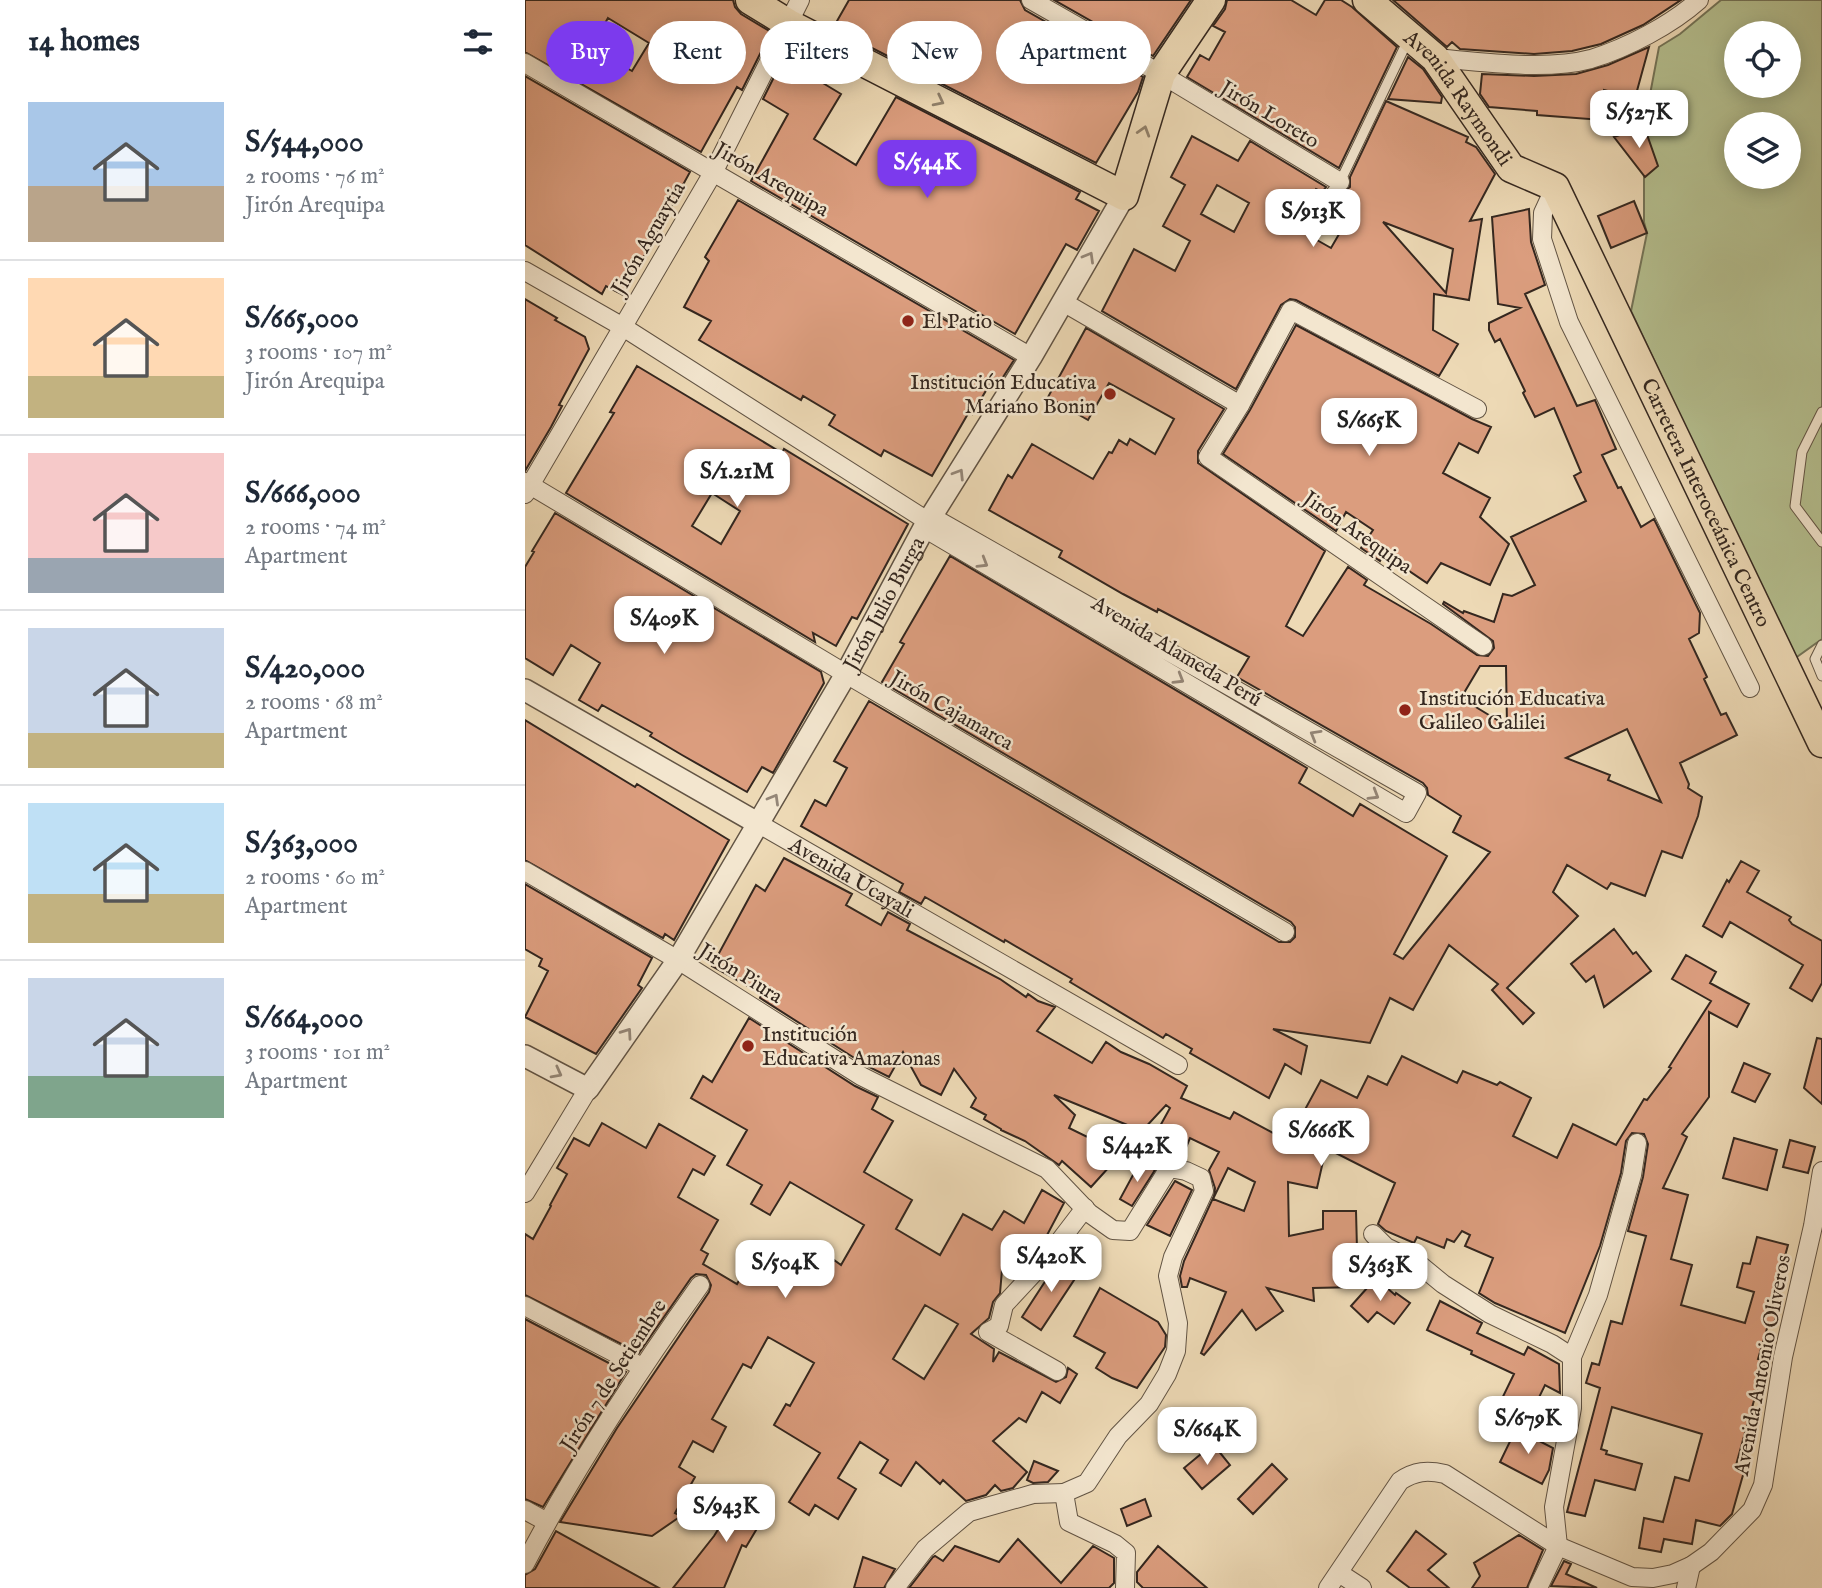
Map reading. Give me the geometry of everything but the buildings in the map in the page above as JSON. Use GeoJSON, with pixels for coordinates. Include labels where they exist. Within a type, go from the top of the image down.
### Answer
{"type":"FeatureCollection","features":[{"type":"Feature","properties":{"kind":"highway"},"geometry":{"type":"LineString","coordinates":[[750,0],[794,12],[1124,196]]}},
{"type":"Feature","properties":{"kind":"highway","name":"Jirón Julio Burga"},"geometry":{"type":"LineString","coordinates":[[1124,196],[1161,74],[1211,0]]}},
{"type":"Feature","properties":{"kind":"highway","name":"Avenida Raymondi"},"geometry":{"type":"LineString","coordinates":[[1367,0],[1435,58],[1511,168],[1555,187]]}},
{"type":"Feature","properties":{"kind":"highway","name":"Carretera Interoceánica Centro"},"geometry":{"type":"LineString","coordinates":[[1555,187],[1822,743]]}},
{"type":"Feature","properties":{"kind":"street","name":"Jirón Loreto"},"geometry":{"type":"LineString","coordinates":[[1031,0],[1161,74],[1340,182]]}},
{"type":"Feature","properties":{"kind":"street"},"geometry":{"type":"LineString","coordinates":[[1435,58],[1552,64],[1590,59],[1652,32],[1699,0]]}},
{"type":"Feature","properties":{"kind":"street","name":"Jirón Aguaytia"},"geometry":{"type":"LineString","coordinates":[[527,487],[714,171],[794,12]]}},
{"type":"Feature","properties":{"kind":"street","name":"Jirón Arequipa"},"geometry":{"type":"LineString","coordinates":[[525,63],[1031,357]]}},
{"type":"Feature","properties":{"kind":"street"},"geometry":{"type":"LineString","coordinates":[[1555,187],[1543,213],[1542,239],[1569,322],[1750,688]]}},
{"type":"Feature","properties":{"kind":"street","name":"Jirón Julio Burga"},"geometry":{"type":"LineString","coordinates":[[525,1193],[588,1089],[678,960],[846,674],[928,523],[1031,357],[1124,196]]}},
{"type":"Feature","properties":{"kind":"street","name":"Avenida Alameda Perú"},"geometry":{"type":"LineString","coordinates":[[525,271],[623,327],[928,523],[1406,813],[1417,793],[928,523]]}},
{"type":"Feature","properties":{"kind":"street"},"geometry":{"type":"LineString","coordinates":[[1063,302],[1240,405],[1291,310],[1477,409]]}},
{"type":"Feature","properties":{"kind":"street","name":"Jirón Arequipa"},"geometry":{"type":"LineString","coordinates":[[1240,405],[1208,457],[1483,646]]}},
{"type":"Feature","properties":{"kind":"street","name":"Jirón Cajamarca"},"geometry":{"type":"LineString","coordinates":[[527,487],[1285,932]]}},
{"type":"Feature","properties":{"kind":"street","name":"Avenida Ucayali"},"geometry":{"type":"LineString","coordinates":[[525,690],[1178,1065]]}},
{"type":"Feature","properties":{"kind":"street","name":"Jirón Piura"},"geometry":{"type":"LineString","coordinates":[[525,871],[678,960],[861,1076],[1047,1169],[1085,1208],[1113,1230],[1130,1231],[1169,1168],[1186,1171],[1201,1178],[1204,1191],[1173,1257],[1168,1276],[1178,1323],[1176,1351],[1167,1374],[1149,1404],[1118,1436],[1087,1483],[1064,1493]]}},
{"type":"Feature","properties":{"kind":"street"},"geometry":{"type":"LineString","coordinates":[[525,1056],[588,1089]]}},
{"type":"Feature","properties":{"kind":"street"},"geometry":{"type":"LineString","coordinates":[[1538,1588],[1558,1546],[1554,1507],[1572,1408],[1572,1357],[1598,1295],[1632,1175],[1637,1143]]}},
{"type":"Feature","properties":{"kind":"street","name":"Avenida Antonio Oliveros"},"geometry":{"type":"LineString","coordinates":[[1339,1573],[1400,1481],[1412,1473],[1429,1470],[1445,1474],[1558,1546],[1632,1577],[1653,1578],[1691,1566],[1711,1552],[1752,1510],[1763,1485],[1783,1357],[1813,1226],[1822,1171]]}},
{"type":"Feature","properties":{"kind":"street"},"geometry":{"type":"LineString","coordinates":[[1058,1371],[988,1332],[999,1326],[1004,1305],[1043,1262],[1085,1208]]}},
{"type":"Feature","properties":{"kind":"street"},"geometry":{"type":"LineString","coordinates":[[1373,1234],[1386,1247],[1415,1261],[1443,1284],[1490,1314],[1552,1344],[1572,1357]]}},
{"type":"Feature","properties":{"kind":"street","name":"Jirón 7 de Setiembre"},"geometry":{"type":"LineString","coordinates":[[525,1564],[547,1522],[642,1367],[699,1285]]}},
{"type":"Feature","properties":{"kind":"street"},"geometry":{"type":"LineString","coordinates":[[525,1306],[642,1367]]}},
{"type":"Feature","properties":{"kind":"street"},"geometry":{"type":"LineString","coordinates":[[895,1588],[925,1549],[969,1512],[1033,1494],[1064,1493],[1069,1522],[1115,1544],[1126,1553],[1125,1588]]}},
{"type":"Feature","properties":{"kind":"street"},"geometry":{"type":"LineString","coordinates":[[525,1510],[547,1522]]}},
{"type":"Feature","properties":{"kind":"street"},"geometry":{"type":"LineString","coordinates":[[1686,1588],[1691,1566]]}},
{"type":"Feature","properties":{"kind":"street"},"geometry":{"type":"LineString","coordinates":[[1328,1588],[1339,1573],[1362,1588]]}},
{"type":"Feature","properties":{"kind":"lane"},"geometry":{"type":"LineString","coordinates":[[1308,217],[1340,182],[1406,47],[1409,35]]}},
{"type":"Feature","properties":{"kind":"lane"},"geometry":{"type":"LineString","coordinates":[[1822,412],[1802,452],[1795,506],[1822,542]]}},
{"type":"Feature","properties":{"kind":"lane"},"geometry":{"type":"LineString","coordinates":[[1822,645],[1815,659],[1822,676]]}},
{"type":"Feature","properties":{"kind":"green space"},"geometry":{"type":"Polygon","coordinates":[[[1721,0],[1822,0],[1822,639],[1794,659],[1631,311],[1647,233],[1644,222],[1644,126],[1659,47],[1680,34],[1721,0]]]}},
{"type":"Feature","properties":{"kind":"place","name":"El Patio"},"geometry":{"type":"Point","coordinates":[908,321]}},
{"type":"Feature","properties":{"kind":"place","name":"Institución Educativa Mariano Bonin"},"geometry":{"type":"Point","coordinates":[1110,394]}},
{"type":"Feature","properties":{"kind":"place","name":"Institución Educativa Galileo Galilei"},"geometry":{"type":"Point","coordinates":[1405,710]}},
{"type":"Feature","properties":{"kind":"place","name":"Institución Educativa Amazonas"},"geometry":{"type":"Point","coordinates":[748,1046]}}]}
